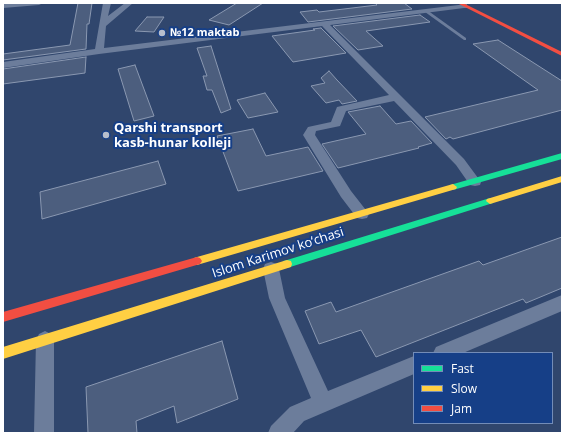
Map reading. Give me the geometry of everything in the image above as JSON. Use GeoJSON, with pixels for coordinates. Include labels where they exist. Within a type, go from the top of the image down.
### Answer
{"type":"FeatureCollection","features":[{"type":"Feature","properties":{"kind":"main road"},"geometry":{"type":"LineString","coordinates":[[462,4],[562,54]]}},
{"type":"Feature","properties":{"kind":"main road","name":"Islom Karimov ko‘chasi"},"geometry":{"type":"LineString","coordinates":[[3,317],[562,156]]}},
{"type":"Feature","properties":{"kind":"main road","name":"Islom Karimov ko‘chasi"},"geometry":{"type":"LineString","coordinates":[[3,353],[562,179]]}},
{"type":"Feature","properties":{"kind":"street"},"geometry":{"type":"LineString","coordinates":[[3,6],[39,3]]}},
{"type":"Feature","properties":{"kind":"street"},"geometry":{"type":"LineString","coordinates":[[99,51],[102,25],[107,3]]}},
{"type":"Feature","properties":{"kind":"street"},"geometry":{"type":"LineString","coordinates":[[102,25],[129,3]]}},
{"type":"Feature","properties":{"kind":"street"},"geometry":{"type":"LineString","coordinates":[[3,65],[99,51],[426,11],[462,4]]}},
{"type":"Feature","properties":{"kind":"street"},"geometry":{"type":"LineString","coordinates":[[324,23],[460,162],[475,182]]}},
{"type":"Feature","properties":{"kind":"street"},"geometry":{"type":"LineString","coordinates":[[362,214],[346,194],[309,135],[312,129],[336,124],[341,108],[396,97]]}},
{"type":"Feature","properties":{"kind":"street"},"geometry":{"type":"LineString","coordinates":[[271,269],[277,298],[323,403]]}},
{"type":"Feature","properties":{"kind":"street"},"geometry":{"type":"LineString","coordinates":[[444,352],[562,303]]}},
{"type":"Feature","properties":{"kind":"street"},"geometry":{"type":"LineString","coordinates":[[44,433],[45,340]]}},
{"type":"Feature","properties":{"kind":"street"},"geometry":{"type":"LineString","coordinates":[[278,433],[297,414],[413,365]]}},
{"type":"Feature","properties":{"kind":"lane"},"geometry":{"type":"LineString","coordinates":[[426,11],[465,39]]}},
{"type":"Feature","properties":{"kind":"building"},"geometry":{"type":"Polygon","coordinates":[[[78,3],[92,3],[89,24],[87,24],[86,49],[3,60],[3,54],[70,45],[78,3]]]}},
{"type":"Feature","properties":{"kind":"building"},"geometry":{"type":"Polygon","coordinates":[[[237,3],[263,3],[229,25],[209,20],[237,3]]]}},
{"type":"Feature","properties":{"kind":"building"},"geometry":{"type":"Polygon","coordinates":[[[375,3],[404,3],[412,9],[308,22],[300,12],[317,10],[319,12],[377,5],[375,3]]]}},
{"type":"Feature","properties":{"kind":"building"},"geometry":{"type":"Polygon","coordinates":[[[420,15],[430,22],[366,31],[383,46],[358,50],[333,26],[420,15]]]}},
{"type":"Feature","properties":{"kind":"building"},"geometry":{"type":"Polygon","coordinates":[[[147,17],[164,17],[154,32],[135,31],[147,17]]]}},
{"type":"Feature","properties":{"kind":"building"},"geometry":{"type":"Polygon","coordinates":[[[321,28],[346,53],[293,62],[272,36],[315,30],[313,29],[321,28]]]}},
{"type":"Feature","properties":{"kind":"building"},"geometry":{"type":"Polygon","coordinates":[[[498,40],[562,81],[562,110],[453,139],[450,137],[446,139],[425,117],[538,90],[473,44],[498,40]]]}},
{"type":"Feature","properties":{"kind":"building"},"geometry":{"type":"Polygon","coordinates":[[[211,46],[231,109],[221,113],[212,90],[207,90],[203,76],[207,76],[197,48],[211,46]]]}},
{"type":"Feature","properties":{"kind":"building"},"geometry":{"type":"Polygon","coordinates":[[[86,57],[85,73],[3,84],[3,69],[86,57]]]}},
{"type":"Feature","properties":{"kind":"building"},"geometry":{"type":"Polygon","coordinates":[[[135,65],[154,116],[134,121],[118,69],[135,65]]]}},
{"type":"Feature","properties":{"kind":"building"},"geometry":{"type":"Polygon","coordinates":[[[329,71],[357,101],[342,104],[339,100],[326,103],[311,86],[325,83],[321,78],[329,71]]]}},
{"type":"Feature","properties":{"kind":"building"},"geometry":{"type":"Polygon","coordinates":[[[265,93],[278,112],[248,118],[237,100],[265,93]]]}},
{"type":"Feature","properties":{"kind":"building"},"geometry":{"type":"Polygon","coordinates":[[[380,106],[396,124],[411,121],[432,143],[418,147],[419,148],[338,168],[322,144],[366,134],[348,112],[380,106]]]}},
{"type":"Feature","properties":{"kind":"building"},"geometry":{"type":"Polygon","coordinates":[[[253,129],[266,156],[308,147],[323,171],[238,191],[217,136],[253,129]]]}},
{"type":"Feature","properties":{"kind":"building"},"geometry":{"type":"Polygon","coordinates":[[[158,161],[166,184],[42,219],[40,192],[158,161]]]}},
{"type":"Feature","properties":{"kind":"building"},"geometry":{"type":"Polygon","coordinates":[[[562,237],[562,288],[526,303],[523,299],[376,357],[361,330],[319,344],[305,311],[331,302],[336,312],[479,261],[483,265],[562,237]]]}},
{"type":"Feature","properties":{"kind":"building"},"geometry":{"type":"Polygon","coordinates":[[[222,341],[238,399],[177,423],[174,406],[136,421],[137,433],[88,433],[86,387],[222,341]]]}},
{"type":"Feature","properties":{"kind":"traffic: fast"},"geometry":{"type":"LineString","coordinates":[[453,187],[562,156]]}},
{"type":"Feature","properties":{"kind":"traffic: fast"},"geometry":{"type":"LineString","coordinates":[[287,264],[490,201]]}},
{"type":"Feature","properties":{"kind":"traffic: slow"},"geometry":{"type":"LineString","coordinates":[[490,201],[562,179]]}},
{"type":"Feature","properties":{"kind":"traffic: slow"},"geometry":{"type":"LineString","coordinates":[[197,261],[453,187]]}},
{"type":"Feature","properties":{"kind":"traffic: slow"},"geometry":{"type":"LineString","coordinates":[[3,353],[287,264]]}},
{"type":"Feature","properties":{"kind":"traffic: jam"},"geometry":{"type":"LineString","coordinates":[[459,3],[562,54]]}},
{"type":"Feature","properties":{"kind":"traffic: jam"},"geometry":{"type":"LineString","coordinates":[[3,317],[197,261]]}},
{"type":"Feature","properties":{"kind":"place","name":"№12 maktab"},"geometry":{"type":"Point","coordinates":[162,33]}},
{"type":"Feature","properties":{"kind":"place","name":"Qarshi transport kasb-hunar kolleji"},"geometry":{"type":"Point","coordinates":[106,135]}}]}
